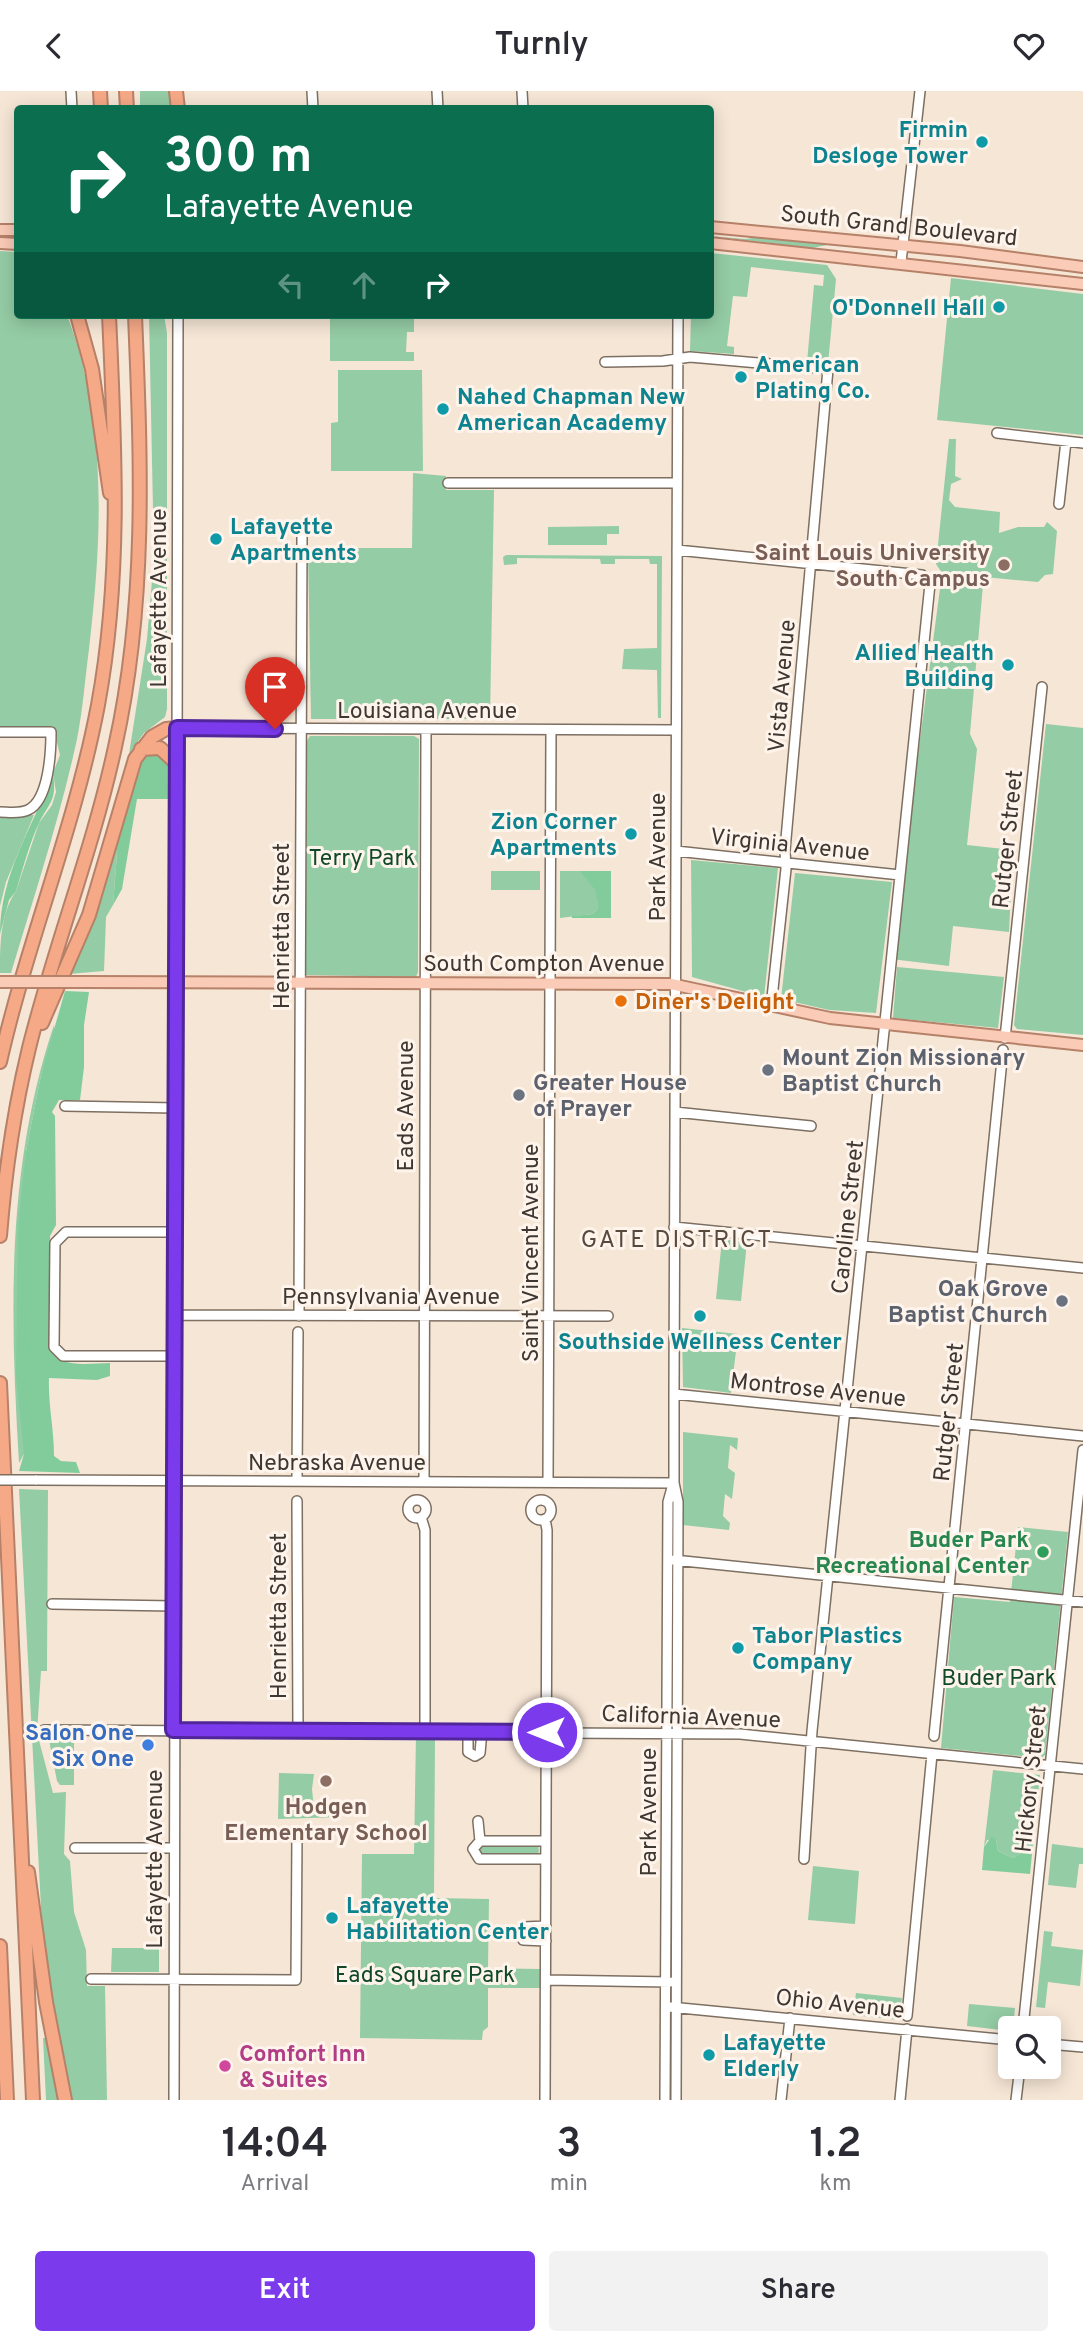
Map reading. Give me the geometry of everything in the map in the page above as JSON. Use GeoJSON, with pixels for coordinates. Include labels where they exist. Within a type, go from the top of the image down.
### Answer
{"type":"FeatureCollection","features":[{"type":"Feature","properties":{"kind":"highway"},"geometry":{"type":"LineString","coordinates":[[78,319],[92,369],[116,526]]}},
{"type":"Feature","properties":{"kind":"highway"},"geometry":{"type":"LineString","coordinates":[[0,1062],[90,740],[111,617],[116,526],[109,319]]}},
{"type":"Feature","properties":{"kind":"highway"},"geometry":{"type":"LineString","coordinates":[[0,1236],[10,1142],[30,1045],[104,791],[131,659],[142,528],[135,319]]}},
{"type":"Feature","properties":{"kind":"highway"},"geometry":{"type":"LineString","coordinates":[[30,1045],[83,932],[131,772],[141,749],[158,733],[177,728]]}},
{"type":"Feature","properties":{"kind":"highway"},"geometry":{"type":"LineString","coordinates":[[141,749],[159,748],[176,763]]}},
{"type":"Feature","properties":{"kind":"highway"},"geometry":{"type":"LineString","coordinates":[[0,1383],[33,2100]]}},
{"type":"Feature","properties":{"kind":"highway"},"geometry":{"type":"LineString","coordinates":[[21,1843],[31,1885],[46,2002],[65,2100]]}},
{"type":"Feature","properties":{"kind":"highway"},"geometry":{"type":"LineString","coordinates":[[0,1946],[7,2100]]}},
{"type":"Feature","properties":{"kind":"main road","name":"South Grand Boulevard"},"geometry":{"type":"LineString","coordinates":[[714,227],[903,245],[1083,267]]}},
{"type":"Feature","properties":{"kind":"main road","name":"South Grand Boulevard"},"geometry":{"type":"LineString","coordinates":[[714,243],[1083,284]]}},
{"type":"Feature","properties":{"kind":"main road"},"geometry":{"type":"LineString","coordinates":[[988,272],[988,265],[992,261],[1035,260]]}},
{"type":"Feature","properties":{"kind":"main road","name":"South Compton Avenue"},"geometry":{"type":"LineString","coordinates":[[0,982],[675,984],[771,1007],[884,1024],[1083,1045]]}},
{"type":"Feature","properties":{"kind":"street"},"geometry":{"type":"LineString","coordinates":[[901,262],[920,91]]}},
{"type":"Feature","properties":{"kind":"street","name":"Lafayette Avenue"},"geometry":{"type":"LineString","coordinates":[[174,2100],[173,1606],[178,319]]}},
{"type":"Feature","properties":{"kind":"street","name":"Park Avenue"},"geometry":{"type":"LineString","coordinates":[[676,2100],[671,1982],[673,1560],[678,1502],[674,1483],[674,1227],[678,319]]}},
{"type":"Feature","properties":{"kind":"street","name":"Vista Avenue"},"geometry":{"type":"LineString","coordinates":[[678,359],[690,357],[828,369],[771,1007]]}},
{"type":"Feature","properties":{"kind":"street"},"geometry":{"type":"LineString","coordinates":[[606,362],[678,359]]}},
{"type":"Feature","properties":{"kind":"street"},"geometry":{"type":"LineString","coordinates":[[997,433],[1083,443]]}},
{"type":"Feature","properties":{"kind":"street"},"geometry":{"type":"LineString","coordinates":[[1059,504],[1066,440]]}},
{"type":"Feature","properties":{"kind":"street"},"geometry":{"type":"LineString","coordinates":[[448,483],[677,484]]}},
{"type":"Feature","properties":{"kind":"street","name":"Henrietta Street"},"geometry":{"type":"LineString","coordinates":[[299,1316],[302,536]]}},
{"type":"Feature","properties":{"kind":"street"},"geometry":{"type":"LineString","coordinates":[[677,550],[812,564]]}},
{"type":"Feature","properties":{"kind":"street","name":"Caroline Street"},"geometry":{"type":"LineString","coordinates":[[804,1859],[811,1741],[864,1246],[929,579],[918,575],[812,564]]}},
{"type":"Feature","properties":{"kind":"street","name":"Rutger Street"},"geometry":{"type":"LineString","coordinates":[[1005,1038],[1042,687]]}},
{"type":"Feature","properties":{"kind":"street","name":"Louisiana Avenue"},"geometry":{"type":"LineString","coordinates":[[177,728],[676,730]]}},
{"type":"Feature","properties":{"kind":"street","name":"Eads Avenue"},"geometry":{"type":"LineString","coordinates":[[424,1482],[426,729]]}},
{"type":"Feature","properties":{"kind":"street","name":"Saint Vincent Avenue"},"geometry":{"type":"LineString","coordinates":[[548,1482],[551,730]]}},
{"type":"Feature","properties":{"kind":"street"},"geometry":{"type":"LineString","coordinates":[[0,732],[51,732],[51,764],[35,804],[27,811],[0,812]]}},
{"type":"Feature","properties":{"kind":"street","name":"Virginia Avenue"},"geometry":{"type":"LineString","coordinates":[[676,851],[900,875]]}},
{"type":"Feature","properties":{"kind":"street","name":"Rutger Street"},"geometry":{"type":"LineString","coordinates":[[934,1736],[1003,1050]]}},
{"type":"Feature","properties":{"kind":"street"},"geometry":{"type":"LineString","coordinates":[[65,1106],[176,1108]]}},
{"type":"Feature","properties":{"kind":"street"},"geometry":{"type":"LineString","coordinates":[[675,1112],[811,1126]]}},
{"type":"Feature","properties":{"kind":"street"},"geometry":{"type":"LineString","coordinates":[[674,1227],[1083,1268]]}},
{"type":"Feature","properties":{"kind":"street"},"geometry":{"type":"LineString","coordinates":[[175,1232],[66,1232],[60,1235],[55,1243],[54,1346],[57,1352],[64,1356],[175,1356]]}},
{"type":"Feature","properties":{"kind":"street","name":"Pennsylvania Avenue"},"geometry":{"type":"LineString","coordinates":[[175,1315],[608,1316]]}},
{"type":"Feature","properties":{"kind":"street"},"geometry":{"type":"LineString","coordinates":[[297,1480],[298,1332]]}},
{"type":"Feature","properties":{"kind":"street","name":"Montrose Avenue"},"geometry":{"type":"LineString","coordinates":[[674,1394],[1083,1436]]}},
{"type":"Feature","properties":{"kind":"street","name":"Hickory Street"},"geometry":{"type":"LineString","coordinates":[[1024,2016],[1083,1450]]}},
{"type":"Feature","properties":{"kind":"street","name":"Nebraska Avenue"},"geometry":{"type":"LineString","coordinates":[[0,1480],[674,1483]]}},
{"type":"Feature","properties":{"kind":"street","name":"Henrietta Street"},"geometry":{"type":"LineString","coordinates":[[297,1501],[298,1730]]}},
{"type":"Feature","properties":{"kind":"street"},"geometry":{"type":"LineString","coordinates":[[421,1517],[425,1530],[425,1731]]}},
{"type":"Feature","properties":{"kind":"street"},"geometry":{"type":"LineString","coordinates":[[545,1519],[545,2100]]}},
{"type":"Feature","properties":{"kind":"street"},"geometry":{"type":"LineString","coordinates":[[673,1560],[1083,1602]]}},
{"type":"Feature","properties":{"kind":"street"},"geometry":{"type":"LineString","coordinates":[[52,1604],[173,1606]]}},
{"type":"Feature","properties":{"kind":"street","name":"California Avenue"},"geometry":{"type":"LineString","coordinates":[[44,1730],[753,1735],[1083,1769]]}},
{"type":"Feature","properties":{"kind":"street"},"geometry":{"type":"LineString","coordinates":[[468,1731],[468,1752],[475,1756],[480,1752],[482,1731]]}},
{"type":"Feature","properties":{"kind":"street"},"geometry":{"type":"LineString","coordinates":[[907,2016],[932,1754]]}},
{"type":"Feature","properties":{"kind":"street"},"geometry":{"type":"LineString","coordinates":[[478,1821],[480,1840],[472,1849],[479,1859],[546,1859]]}},
{"type":"Feature","properties":{"kind":"street"},"geometry":{"type":"LineString","coordinates":[[91,1979],[296,1980],[297,1833]]}},
{"type":"Feature","properties":{"kind":"street"},"geometry":{"type":"LineString","coordinates":[[480,1840],[546,1841]]}},
{"type":"Feature","properties":{"kind":"street"},"geometry":{"type":"LineString","coordinates":[[75,1848],[173,1848]]}},
{"type":"Feature","properties":{"kind":"street"},"geometry":{"type":"LineString","coordinates":[[546,1926],[524,1927],[520,1933],[523,1940],[546,1941]]}},
{"type":"Feature","properties":{"kind":"street"},"geometry":{"type":"LineString","coordinates":[[545,1980],[671,1982]]}},
{"type":"Feature","properties":{"kind":"street","name":"Park Avenue"},"geometry":{"type":"LineString","coordinates":[[665,2100],[671,2007]]}},
{"type":"Feature","properties":{"kind":"street","name":"Ohio Avenue"},"geometry":{"type":"LineString","coordinates":[[671,2007],[998,2039]]}},
{"type":"Feature","properties":{"kind":"street"},"geometry":{"type":"LineString","coordinates":[[781,2100],[790,2018]]}},
{"type":"Feature","properties":{"kind":"street"},"geometry":{"type":"LineString","coordinates":[[900,2100],[907,2029]]}},
{"type":"Feature","properties":{"kind":"street"},"geometry":{"type":"LineString","coordinates":[[1061,2045],[1083,2047]]}},
{"type":"Feature","properties":{"kind":"street"},"geometry":{"type":"LineString","coordinates":[[1016,2100],[1019,2079]]}},
{"type":"Feature","properties":{"kind":"green space"},"geometry":{"type":"Polygon","coordinates":[[[140,91],[172,91],[174,105],[140,105],[140,91]]]}},
{"type":"Feature","properties":{"kind":"green space"},"geometry":{"type":"Polygon","coordinates":[[[714,236],[746,239],[758,237],[875,247],[827,245],[812,248],[714,236]]]}},
{"type":"Feature","properties":{"kind":"green space"},"geometry":{"type":"Polygon","coordinates":[[[0,251],[14,252],[14,319],[68,319],[90,397],[99,523],[89,649],[79,728],[55,827],[11,973],[0,973],[4,920],[39,823],[52,805],[56,792],[53,773],[60,755],[53,726],[0,726],[0,251]]]}},
{"type":"Feature","properties":{"kind":"green space"},"geometry":{"type":"Polygon","coordinates":[[[714,253],[827,265],[836,279],[828,364],[807,362],[814,285],[823,286],[824,275],[751,267],[747,297],[733,296],[727,346],[734,347],[734,354],[690,351],[691,319],[714,319],[714,253]]]}},
{"type":"Feature","properties":{"kind":"green space"},"geometry":{"type":"Polygon","coordinates":[[[951,278],[1083,294],[1083,435],[937,420],[951,278]]]}},
{"type":"Feature","properties":{"kind":"green space"},"geometry":{"type":"Polygon","coordinates":[[[149,319],[165,319],[167,333],[167,709],[165,717],[144,733],[129,754],[147,639],[154,557],[149,319]]]}},
{"type":"Feature","properties":{"kind":"green space"},"geometry":{"type":"Polygon","coordinates":[[[330,319],[414,319],[414,332],[407,332],[406,352],[414,352],[414,361],[330,361],[330,319]]]}},
{"type":"Feature","properties":{"kind":"green space"},"geometry":{"type":"Polygon","coordinates":[[[338,370],[422,370],[423,471],[331,471],[331,423],[338,422],[338,370]]]}},
{"type":"Feature","properties":{"kind":"green space"},"geometry":{"type":"Polygon","coordinates":[[[949,439],[956,439],[955,476],[962,479],[951,484],[949,500],[955,507],[1000,512],[999,533],[1018,527],[1044,527],[1047,522],[1057,531],[1053,574],[1045,575],[1038,582],[942,573],[936,564],[949,439]]]}},
{"type":"Feature","properties":{"kind":"green space"},"geometry":{"type":"Polygon","coordinates":[[[413,473],[446,476],[446,490],[494,490],[490,719],[311,719],[308,548],[412,548],[413,473]]]}},
{"type":"Feature","properties":{"kind":"green space"},"geometry":{"type":"Polygon","coordinates":[[[619,526],[619,534],[607,534],[607,545],[548,545],[548,527],[619,526]]]}},
{"type":"Feature","properties":{"kind":"green space"},"geometry":{"type":"Polygon","coordinates":[[[662,556],[661,718],[658,718],[657,670],[622,669],[624,649],[657,648],[657,564],[650,564],[649,559],[615,559],[615,564],[601,564],[600,559],[517,558],[517,564],[504,565],[503,557],[662,556]]]}},
{"type":"Feature","properties":{"kind":"green space"},"geometry":{"type":"Polygon","coordinates":[[[945,579],[980,582],[983,585],[970,734],[977,749],[967,845],[1013,850],[1009,932],[953,926],[949,966],[891,959],[941,581],[945,579]]]}},
{"type":"Feature","properties":{"kind":"green space"},"geometry":{"type":"Polygon","coordinates":[[[1046,724],[1083,728],[1083,1035],[1017,1029],[1014,1025],[1046,724]]]}},
{"type":"Feature","properties":{"kind":"green space","name":"Terry Park"},"geometry":{"type":"Polygon","coordinates":[[[310,736],[414,736],[419,739],[416,977],[306,975],[306,742],[310,736]]]}},
{"type":"Feature","properties":{"kind":"green space"},"geometry":{"type":"Polygon","coordinates":[[[149,754],[161,756],[168,762],[168,799],[137,799],[122,889],[113,905],[117,853],[113,843],[140,764],[149,754]]]}},
{"type":"Feature","properties":{"kind":"green space"},"geometry":{"type":"Polygon","coordinates":[[[53,773],[52,800],[32,839],[16,891],[9,900],[0,934],[1,912],[11,871],[53,773]]]}},
{"type":"Feature","properties":{"kind":"green space"},"geometry":{"type":"Polygon","coordinates":[[[34,815],[6,882],[0,906],[0,816],[34,815]]]}},
{"type":"Feature","properties":{"kind":"green space"},"geometry":{"type":"Polygon","coordinates":[[[113,843],[117,853],[113,905],[106,917],[104,971],[69,974],[113,843]]]}},
{"type":"Feature","properties":{"kind":"green space"},"geometry":{"type":"Polygon","coordinates":[[[691,860],[778,868],[764,997],[692,977],[691,860]]]}},
{"type":"Feature","properties":{"kind":"green space"},"geometry":{"type":"Polygon","coordinates":[[[491,871],[540,871],[540,890],[491,890],[491,871]]]}},
{"type":"Feature","properties":{"kind":"green space"},"geometry":{"type":"Polygon","coordinates":[[[560,871],[579,871],[597,891],[598,909],[592,914],[560,918],[560,871]]]}},
{"type":"Feature","properties":{"kind":"green space"},"geometry":{"type":"Polygon","coordinates":[[[579,871],[611,871],[611,918],[572,918],[592,914],[598,909],[596,891],[579,871]]]}},
{"type":"Feature","properties":{"kind":"green space"},"geometry":{"type":"Polygon","coordinates":[[[795,873],[892,882],[876,1013],[829,1010],[781,999],[795,873]]]}},
{"type":"Feature","properties":{"kind":"green space"},"geometry":{"type":"Polygon","coordinates":[[[897,967],[1004,977],[998,1028],[893,1018],[897,967]]]}},
{"type":"Feature","properties":{"kind":"green space"},"geometry":{"type":"Polygon","coordinates":[[[65,991],[89,992],[84,1025],[84,1067],[80,1100],[59,1100],[52,1112],[55,1116],[56,1225],[50,1236],[49,1346],[53,1354],[67,1362],[110,1363],[110,1376],[97,1380],[49,1378],[54,1456],[61,1461],[76,1462],[80,1473],[19,1471],[24,1454],[16,1375],[18,1226],[26,1151],[41,1075],[65,991]]]}},
{"type":"Feature","properties":{"kind":"green space"},"geometry":{"type":"Polygon","coordinates":[[[54,1025],[55,1032],[41,1075],[26,1151],[24,1454],[19,1463],[13,1297],[19,1187],[38,1079],[54,1025]]]}},
{"type":"Feature","properties":{"kind":"green space"},"geometry":{"type":"Polygon","coordinates":[[[722,1239],[747,1242],[741,1301],[716,1299],[722,1239]]]}},
{"type":"Feature","properties":{"kind":"green space"},"geometry":{"type":"Polygon","coordinates":[[[682,1328],[738,1334],[731,1393],[683,1387],[682,1328]]]}},
{"type":"Feature","properties":{"kind":"green space"},"geometry":{"type":"Polygon","coordinates":[[[683,1432],[738,1438],[737,1450],[730,1445],[728,1468],[735,1473],[732,1499],[725,1494],[723,1516],[730,1523],[729,1530],[683,1525],[683,1432]]]}},
{"type":"Feature","properties":{"kind":"green space"},"geometry":{"type":"Polygon","coordinates":[[[19,1489],[48,1490],[47,1671],[41,1671],[37,1733],[53,1793],[66,1792],[64,1854],[70,1861],[74,1912],[86,1950],[87,1986],[105,1986],[107,2100],[69,2100],[55,2035],[43,1946],[19,1489]]]}},
{"type":"Feature","properties":{"kind":"green space","name":"Buder Park"},"geometry":{"type":"Polygon","coordinates":[[[1018,1527],[1068,1532],[1045,1755],[1041,1758],[941,1748],[954,1597],[1010,1602],[1018,1527]]]}},
{"type":"Feature","properties":{"kind":"green space","name":"Eads Square Park"},"geometry":{"type":"Polygon","coordinates":[[[416,1734],[435,1737],[434,1898],[489,1899],[488,1968],[540,1969],[540,1988],[488,1988],[488,2027],[483,2031],[482,2040],[360,2038],[362,1854],[414,1854],[416,1734]]]}},
{"type":"Feature","properties":{"kind":"green space"},"geometry":{"type":"Polygon","coordinates":[[[49,1740],[74,1740],[74,1785],[60,1785],[57,1781],[49,1740]]]}},
{"type":"Feature","properties":{"kind":"green space"},"geometry":{"type":"Polygon","coordinates":[[[993,1770],[1040,1775],[1032,1854],[1027,1850],[1013,1858],[998,1851],[996,1839],[987,1840],[984,1847],[993,1770]]]}},
{"type":"Feature","properties":{"kind":"green space"},"geometry":{"type":"Polygon","coordinates":[[[279,1773],[314,1774],[314,1809],[341,1809],[341,1817],[278,1819],[279,1773]]]}},
{"type":"Feature","properties":{"kind":"green space"},"geometry":{"type":"Polygon","coordinates":[[[991,1837],[996,1839],[998,1851],[1013,1858],[1027,1850],[1032,1854],[1030,1874],[982,1870],[984,1847],[991,1837]]]}},
{"type":"Feature","properties":{"kind":"green space"},"geometry":{"type":"Polygon","coordinates":[[[1052,1844],[1083,1848],[1083,1864],[1079,1864],[1076,1888],[1048,1885],[1052,1844]]]}},
{"type":"Feature","properties":{"kind":"green space"},"geometry":{"type":"Polygon","coordinates":[[[480,1845],[538,1845],[539,1851],[537,1855],[482,1855],[477,1848],[480,1845]]]}},
{"type":"Feature","properties":{"kind":"green space"},"geometry":{"type":"Polygon","coordinates":[[[813,1866],[859,1871],[855,1924],[808,1920],[813,1866]]]}},
{"type":"Feature","properties":{"kind":"green space"},"geometry":{"type":"Polygon","coordinates":[[[1044,1931],[1053,1932],[1051,1946],[1083,1950],[1080,1986],[1048,1982],[1045,2008],[1036,2007],[1044,1931]]]}},
{"type":"Feature","properties":{"kind":"green space"},"geometry":{"type":"Polygon","coordinates":[[[112,1948],[159,1948],[159,1972],[111,1972],[112,1948]]]}},
{"type":"Feature","properties":{"kind":"green space"},"geometry":{"type":"Polygon","coordinates":[[[856,1993],[902,1998],[899,2020],[853,2015],[856,1993]]]}},
{"type":"Feature","properties":{"kind":"green space"},"geometry":{"type":"Polygon","coordinates":[[[969,2004],[1015,2008],[1014,2016],[998,2016],[998,2030],[967,2026],[969,2004]]]}},
{"type":"Feature","properties":{"kind":"green space"},"geometry":{"type":"Polygon","coordinates":[[[43,2038],[48,2038],[61,2100],[46,2100],[43,2038]]]}},
{"type":"Feature","properties":{"kind":"place","name":"Firmin Desloge Tower"},"geometry":{"type":"Point","coordinates":[982,142]}},
{"type":"Feature","properties":{"kind":"place","name":"O'Donnell Hall"},"geometry":{"type":"Point","coordinates":[999,307]}},
{"type":"Feature","properties":{"kind":"place","name":"American Plating Co."},"geometry":{"type":"Point","coordinates":[741,377]}},
{"type":"Feature","properties":{"kind":"place","name":"Nahed Chapman New American Academy"},"geometry":{"type":"Point","coordinates":[443,409]}},
{"type":"Feature","properties":{"kind":"place","name":"Lafayette Apartments"},"geometry":{"type":"Point","coordinates":[216,539]}},
{"type":"Feature","properties":{"kind":"place","name":"Saint Louis University South Campus"},"geometry":{"type":"Point","coordinates":[1004,565]}},
{"type":"Feature","properties":{"kind":"place","name":"Allied Health Building"},"geometry":{"type":"Point","coordinates":[1008,665]}},
{"type":"Feature","properties":{"kind":"place","name":"Zion Corner Apartments"},"geometry":{"type":"Point","coordinates":[631,834]}},
{"type":"Feature","properties":{"kind":"place","name":"Diner's Delight"},"geometry":{"type":"Point","coordinates":[621,1001]}},
{"type":"Feature","properties":{"kind":"place","name":"Mount Zion Missionary Baptist Church"},"geometry":{"type":"Point","coordinates":[768,1070]}},
{"type":"Feature","properties":{"kind":"place","name":"Greater House of Prayer"},"geometry":{"type":"Point","coordinates":[519,1095]}},
{"type":"Feature","properties":{"kind":"place","name":"Oak Grove Baptist Church"},"geometry":{"type":"Point","coordinates":[1062,1301]}},
{"type":"Feature","properties":{"kind":"place","name":"Southside Wellness Center"},"geometry":{"type":"Point","coordinates":[700,1316]}},
{"type":"Feature","properties":{"kind":"place","name":"Buder Park Recreational Center"},"geometry":{"type":"Point","coordinates":[1043,1552]}},
{"type":"Feature","properties":{"kind":"place","name":"Tabor Plastics Company"},"geometry":{"type":"Point","coordinates":[738,1648]}},
{"type":"Feature","properties":{"kind":"place","name":"Salon One Six One"},"geometry":{"type":"Point","coordinates":[148,1745]}},
{"type":"Feature","properties":{"kind":"place","name":"Hodgen Elementary School"},"geometry":{"type":"Point","coordinates":[326,1781]}},
{"type":"Feature","properties":{"kind":"place","name":"Lafayette Habilitation Center"},"geometry":{"type":"Point","coordinates":[332,1918]}},
{"type":"Feature","properties":{"kind":"place","name":"Lafayette Elderly"},"geometry":{"type":"Point","coordinates":[709,2055]}},
{"type":"Feature","properties":{"kind":"place","name":"Comfort Inn & Suites"},"geometry":{"type":"Point","coordinates":[225,2066]}},
{"type":"Feature","properties":{"kind":"district","name":"GATE DISTRICT"},"geometry":{"type":"Point","coordinates":[677,1239]}},
{"type":"Feature","properties":{"kind":"route"},"geometry":{"type":"LineString","coordinates":[[275,729],[177,728],[173,1730],[547,1732]]}}]}
